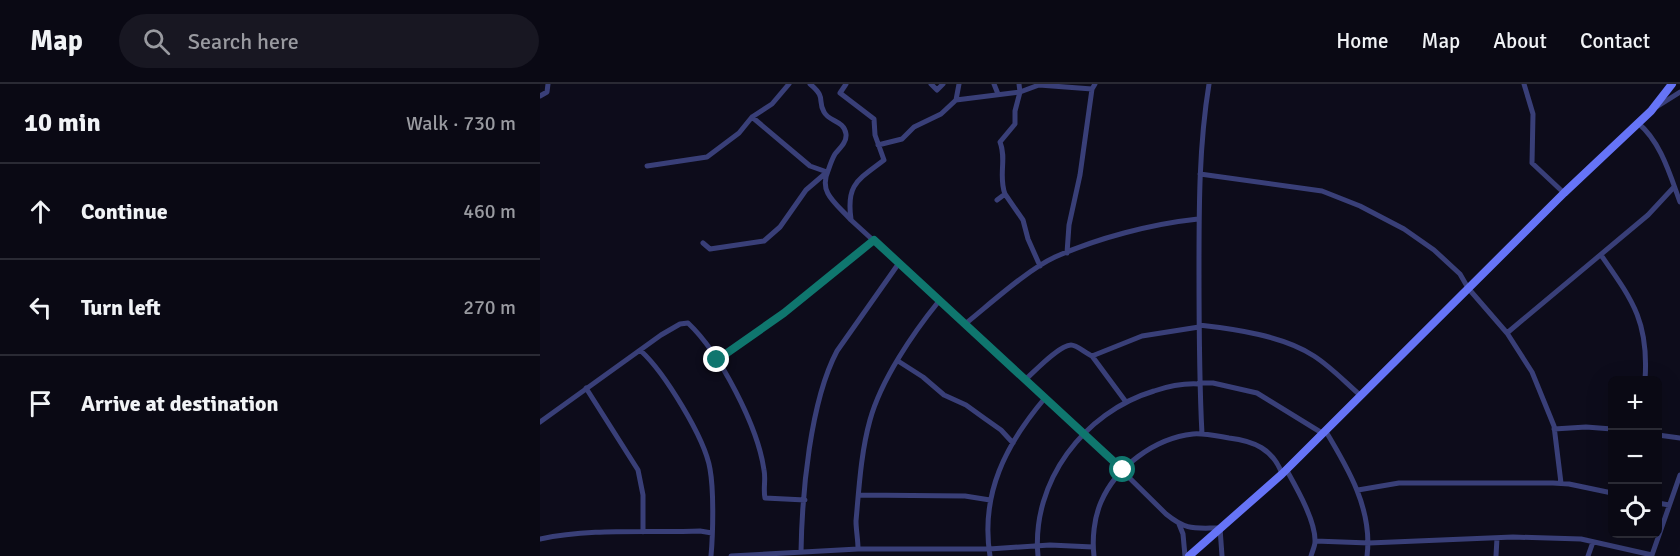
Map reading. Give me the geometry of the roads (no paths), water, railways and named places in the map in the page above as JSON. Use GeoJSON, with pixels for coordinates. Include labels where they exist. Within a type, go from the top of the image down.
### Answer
{"type":"FeatureCollection","features":[{"type":"Feature","properties":{"kind":"street"},"geometry":{"type":"LineString","coordinates":[[540,96],[547,92],[548,84]]}},
{"type":"Feature","properties":{"kind":"street"},"geometry":{"type":"LineString","coordinates":[[647,166],[707,157],[739,133],[752,117],[772,104],[789,84]]}},
{"type":"Feature","properties":{"kind":"street"},"geometry":{"type":"LineString","coordinates":[[810,84],[822,97],[825,114],[841,124],[846,133],[845,141],[834,156],[827,172],[824,187],[851,220],[1084,433],[1146,495],[1179,524],[1190,528],[1220,528]]}},
{"type":"Feature","properties":{"kind":"street"},"geometry":{"type":"LineString","coordinates":[[846,84],[840,93],[874,119],[875,135],[884,160],[858,180],[849,195],[851,220]]}},
{"type":"Feature","properties":{"kind":"street"},"geometry":{"type":"LineString","coordinates":[[931,84],[937,90],[943,84]]}},
{"type":"Feature","properties":{"kind":"street"},"geometry":{"type":"LineString","coordinates":[[956,100],[959,84]]}},
{"type":"Feature","properties":{"kind":"street"},"geometry":{"type":"LineString","coordinates":[[994,84],[998,94]]}},
{"type":"Feature","properties":{"kind":"street"},"geometry":{"type":"LineString","coordinates":[[1019,84],[1015,124],[1000,142],[1005,153],[1002,177],[1005,194],[1023,220],[1028,239],[1040,266]]}},
{"type":"Feature","properties":{"kind":"street"},"geometry":{"type":"LineString","coordinates":[[1202,434],[1199,383],[1198,219],[1204,118],[1209,84]]}},
{"type":"Feature","properties":{"kind":"street"},"geometry":{"type":"LineString","coordinates":[[1524,84],[1533,114],[1533,163],[1564,193]]}},
{"type":"Feature","properties":{"kind":"street"},"geometry":{"type":"LineString","coordinates":[[1187,556],[1284,472],[1564,193],[1651,111],[1672,84]]}},
{"type":"Feature","properties":{"kind":"street"},"geometry":{"type":"LineString","coordinates":[[878,145],[902,139],[914,127],[941,114],[956,100],[1020,92],[1039,85],[1093,86],[1080,175],[1069,225],[1067,253]]}},
{"type":"Feature","properties":{"kind":"street"},"geometry":{"type":"LineString","coordinates":[[1651,111],[1680,92]]}},
{"type":"Feature","properties":{"kind":"street"},"geometry":{"type":"LineString","coordinates":[[752,117],[810,166],[827,172]]}},
{"type":"Feature","properties":{"kind":"street"},"geometry":{"type":"LineString","coordinates":[[1638,123],[1646,130],[1655,145],[1680,202]]}},
{"type":"Feature","properties":{"kind":"street"},"geometry":{"type":"LineString","coordinates":[[703,243],[710,249],[764,241],[780,227],[806,190],[827,172]]}},
{"type":"Feature","properties":{"kind":"street"},"geometry":{"type":"LineString","coordinates":[[1200,174],[1322,191],[1360,206],[1417,236],[1460,274],[1468,288],[1507,333],[1532,372],[1554,429],[1561,483]]}},
{"type":"Feature","properties":{"kind":"street"},"geometry":{"type":"LineString","coordinates":[[1507,333],[1648,215],[1674,187]]}},
{"type":"Feature","properties":{"kind":"street"},"geometry":{"type":"LineString","coordinates":[[997,200],[1005,194]]}},
{"type":"Feature","properties":{"kind":"street"},"geometry":{"type":"LineString","coordinates":[[965,324],[1040,266],[1067,253],[1119,234],[1198,219]]}},
{"type":"Feature","properties":{"kind":"street"},"geometry":{"type":"LineString","coordinates":[[717,360],[784,313],[874,240]]}},
{"type":"Feature","properties":{"kind":"street"},"geometry":{"type":"LineString","coordinates":[[1601,255],[1630,296],[1641,322],[1647,357],[1645,376]]}},
{"type":"Feature","properties":{"kind":"street"},"geometry":{"type":"LineString","coordinates":[[801,552],[812,436],[831,363],[899,263]]}},
{"type":"Feature","properties":{"kind":"street"},"geometry":{"type":"LineString","coordinates":[[858,549],[856,524],[870,420],[880,390],[925,318],[939,301]]}},
{"type":"Feature","properties":{"kind":"street"},"geometry":{"type":"LineString","coordinates":[[540,422],[661,335],[684,322],[692,327],[717,360],[740,399],[754,432],[765,472],[765,498],[805,500]]}},
{"type":"Feature","properties":{"kind":"street"},"geometry":{"type":"LineString","coordinates":[[1092,356],[1142,336],[1199,326],[1232,329],[1291,345],[1314,356],[1360,395]]}},
{"type":"Feature","properties":{"kind":"street"},"geometry":{"type":"LineString","coordinates":[[1026,380],[1050,358],[1068,345],[1073,345],[1092,356],[1126,402]]}},
{"type":"Feature","properties":{"kind":"street"},"geometry":{"type":"LineString","coordinates":[[641,351],[650,359],[676,396],[695,430],[709,463],[711,556]]}},
{"type":"Feature","properties":{"kind":"street"},"geometry":{"type":"LineString","coordinates":[[898,361],[944,394],[975,411],[1001,430],[1013,443]]}},
{"type":"Feature","properties":{"kind":"street"},"geometry":{"type":"LineString","coordinates":[[1038,556],[1039,515],[1049,485],[1070,448],[1084,433],[1126,402],[1142,395],[1186,383],[1213,383],[1257,393],[1323,432],[1341,456],[1358,489],[1368,543],[1367,556]]}},
{"type":"Feature","properties":{"kind":"street"},"geometry":{"type":"LineString","coordinates":[[586,388],[638,470],[643,495],[643,532]]}},
{"type":"Feature","properties":{"kind":"street"},"geometry":{"type":"LineString","coordinates":[[990,556],[987,519],[996,476],[1013,443],[1045,398]]}},
{"type":"Feature","properties":{"kind":"street"},"geometry":{"type":"LineString","coordinates":[[1554,429],[1586,427],[1608,429]]}},
{"type":"Feature","properties":{"kind":"street"},"geometry":{"type":"LineString","coordinates":[[1094,556],[1095,522],[1100,504],[1108,488],[1123,470],[1161,442],[1181,436],[1202,434],[1244,439],[1263,448],[1277,461],[1300,493],[1308,511],[1315,541],[1311,556]]}},
{"type":"Feature","properties":{"kind":"street"},"geometry":{"type":"LineString","coordinates":[[1662,436],[1680,438]]}},
{"type":"Feature","properties":{"kind":"street"},"geometry":{"type":"LineString","coordinates":[[1315,541],[1368,543],[1497,538],[1569,539],[1652,555],[1680,475]]}},
{"type":"Feature","properties":{"kind":"street"},"geometry":{"type":"LineString","coordinates":[[1358,489],[1399,483],[1561,483],[1608,492]]}},
{"type":"Feature","properties":{"kind":"street"},"geometry":{"type":"LineString","coordinates":[[859,495],[966,496],[990,500]]}},
{"type":"Feature","properties":{"kind":"street"},"geometry":{"type":"LineString","coordinates":[[1662,503],[1669,505]]}},
{"type":"Feature","properties":{"kind":"street"},"geometry":{"type":"LineString","coordinates":[[1179,524],[1187,556]]}},
{"type":"Feature","properties":{"kind":"street"},"geometry":{"type":"LineString","coordinates":[[1220,528],[1222,556]]}},
{"type":"Feature","properties":{"kind":"street"},"geometry":{"type":"LineString","coordinates":[[540,539],[555,536],[643,532],[700,531],[712,533]]}},
{"type":"Feature","properties":{"kind":"street"},"geometry":{"type":"LineString","coordinates":[[1496,556],[1497,538]]}},
{"type":"Feature","properties":{"kind":"street"},"geometry":{"type":"LineString","coordinates":[[1588,556],[1593,542]]}},
{"type":"Feature","properties":{"kind":"street"},"geometry":{"type":"LineString","coordinates":[[731,556],[858,549],[924,553],[1037,546],[1093,547]]}}]}
